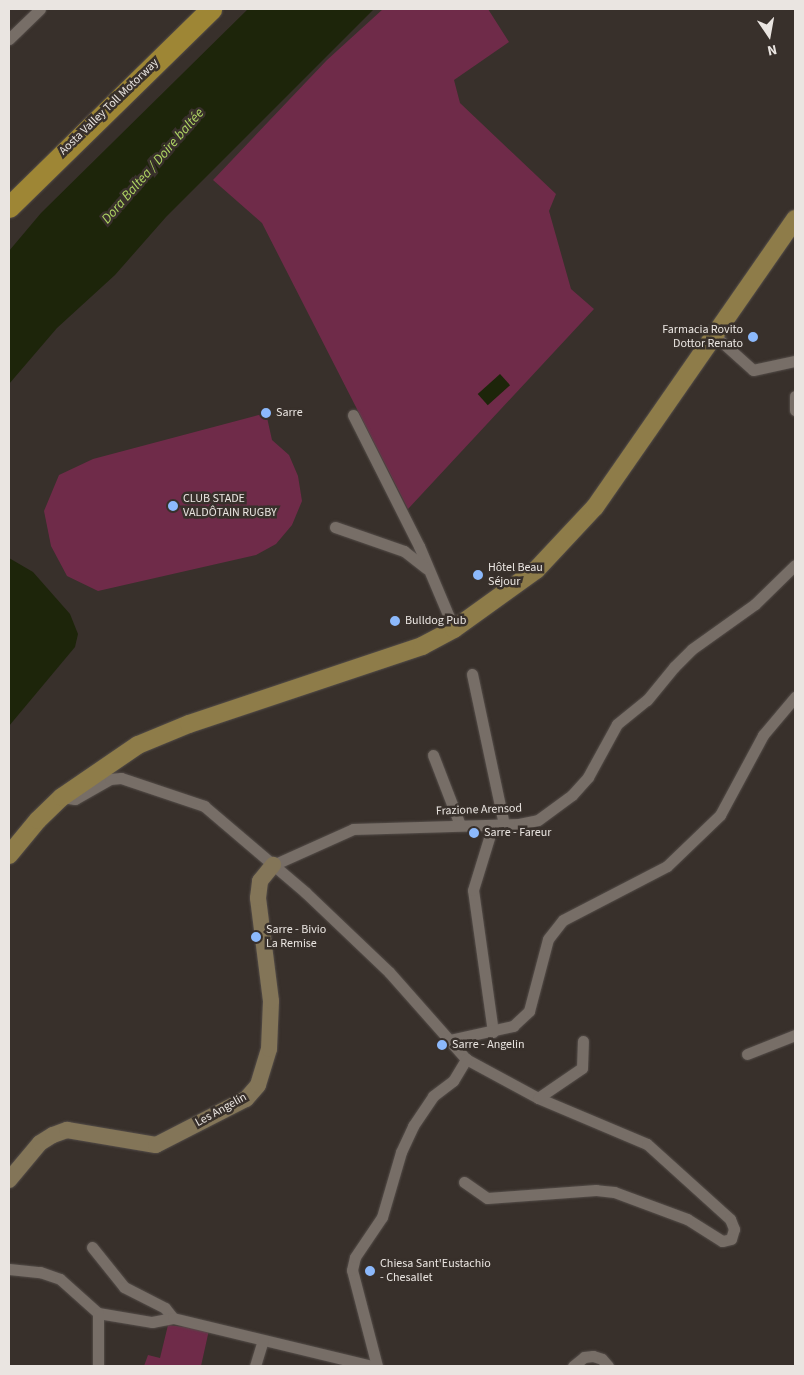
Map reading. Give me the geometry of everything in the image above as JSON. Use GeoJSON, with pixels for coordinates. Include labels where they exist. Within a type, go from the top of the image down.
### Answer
{"type":"FeatureCollection","features":[{"type":"Feature","properties":{"kind":"highway","name":"Aosta Valley Toll Motorway"},"geometry":{"type":"LineString","coordinates":[[9,188],[190,9]]}},
{"type":"Feature","properties":{"kind":"highway","name":"Aosta Valley Toll Motorway"},"geometry":{"type":"LineString","coordinates":[[9,207],[211,9]]}},
{"type":"Feature","properties":{"kind":"main road"},"geometry":{"type":"LineString","coordinates":[[9,855],[62,797],[116,758],[164,733],[388,660],[454,629],[536,570],[572,534],[795,219]]}},
{"type":"Feature","properties":{"kind":"street"},"geometry":{"type":"LineString","coordinates":[[9,39],[40,9]]}},
{"type":"Feature","properties":{"kind":"street"},"geometry":{"type":"LineString","coordinates":[[714,335],[753,370],[795,361]]}},
{"type":"Feature","properties":{"kind":"street"},"geometry":{"type":"LineString","coordinates":[[795,396],[795,410]]}},
{"type":"Feature","properties":{"kind":"street"},"geometry":{"type":"LineString","coordinates":[[353,415],[419,546],[426,568],[454,629]]}},
{"type":"Feature","properties":{"kind":"street"},"geometry":{"type":"LineString","coordinates":[[335,527],[404,551],[426,568]]}},
{"type":"Feature","properties":{"kind":"street","name":"Frazione Arensod"},"geometry":{"type":"LineString","coordinates":[[273,866],[353,829],[499,825],[538,820],[572,795],[588,777],[617,724],[647,700],[692,649],[755,604],[795,565]]}},
{"type":"Feature","properties":{"kind":"street"},"geometry":{"type":"LineString","coordinates":[[472,674],[499,825],[473,890],[493,1032]]}},
{"type":"Feature","properties":{"kind":"street"},"geometry":{"type":"LineString","coordinates":[[449,1040],[493,1032],[513,1026],[529,1011],[548,939],[563,920],[667,866],[720,814],[763,735],[795,697]]}},
{"type":"Feature","properties":{"kind":"street"},"geometry":{"type":"LineString","coordinates":[[433,756],[460,825]]}},
{"type":"Feature","properties":{"kind":"street"},"geometry":{"type":"LineString","coordinates":[[62,797],[75,799],[110,778],[138,782],[204,806],[305,892],[389,972],[466,1059],[538,1098],[646,1144],[664,1156],[730,1219],[734,1229],[731,1239],[722,1241],[687,1219],[614,1192],[596,1190],[487,1198],[464,1182]]}},
{"type":"Feature","properties":{"kind":"street","name":"Les Angelin"},"geometry":{"type":"LineString","coordinates":[[9,1180],[40,1143],[67,1130],[122,1142],[156,1145],[246,1099],[258,1085],[269,1049],[271,1001],[258,898],[260,881],[273,866]]}},
{"type":"Feature","properties":{"kind":"street"},"geometry":{"type":"LineString","coordinates":[[747,1054],[795,1035]]}},
{"type":"Feature","properties":{"kind":"street"},"geometry":{"type":"LineString","coordinates":[[538,1098],[582,1068],[583,1041]]}},
{"type":"Feature","properties":{"kind":"street"},"geometry":{"type":"LineString","coordinates":[[377,1366],[352,1270],[355,1257],[382,1217],[401,1152],[413,1126],[433,1096],[453,1081],[466,1059]]}},
{"type":"Feature","properties":{"kind":"street"},"geometry":{"type":"LineString","coordinates":[[92,1247],[124,1287],[165,1308],[173,1318]]}},
{"type":"Feature","properties":{"kind":"street"},"geometry":{"type":"LineString","coordinates":[[9,1268],[40,1272],[60,1279],[98,1313],[152,1322],[173,1318],[371,1366]]}},
{"type":"Feature","properties":{"kind":"street"},"geometry":{"type":"LineString","coordinates":[[98,1313],[98,1366]]}},
{"type":"Feature","properties":{"kind":"street"},"geometry":{"type":"LineString","coordinates":[[255,1366],[262,1340]]}},
{"type":"Feature","properties":{"kind":"street"},"geometry":{"type":"LineString","coordinates":[[573,1366],[584,1357],[593,1356],[602,1359],[608,1366]]}},
{"type":"Feature","properties":{"kind":"shaded area"},"geometry":{"type":"Polygon","coordinates":[[[383,9],[488,9],[509,42],[454,80],[460,103],[556,194],[549,211],[571,289],[594,309],[408,509],[262,223],[213,180],[327,60],[383,9]]]}},
{"type":"Feature","properties":{"kind":"shaded area","name":"CLUB STADE VALDÔTAIN RUGBY"},"geometry":{"type":"Polygon","coordinates":[[[266,413],[272,440],[289,455],[298,476],[302,501],[292,525],[276,544],[256,555],[98,591],[67,576],[51,546],[44,511],[59,475],[93,459],[266,413]]]}},
{"type":"Feature","properties":{"kind":"shaded area"},"geometry":{"type":"Polygon","coordinates":[[[168,1325],[209,1330],[201,1366],[144,1366],[148,1355],[160,1358],[168,1325]]]}},
{"type":"Feature","properties":{"kind":"water","name":"Dora Baltea / Doire baltée"},"geometry":{"type":"Polygon","coordinates":[[[248,9],[374,9],[166,217],[115,275],[57,328],[9,384],[9,251],[41,213],[248,9]]]}},
{"type":"Feature","properties":{"kind":"water"},"geometry":{"type":"Polygon","coordinates":[[[500,374],[510,385],[488,405],[478,394],[500,374]]]}},
{"type":"Feature","properties":{"kind":"water"},"geometry":{"type":"Polygon","coordinates":[[[9,558],[33,572],[70,614],[78,634],[75,647],[9,726],[9,558]]]}},
{"type":"Feature","properties":{"kind":"place","name":"Farmacia Rovito Dottor Renato"},"geometry":{"type":"Point","coordinates":[753,337]}},
{"type":"Feature","properties":{"kind":"place","name":"Sarre"},"geometry":{"type":"Point","coordinates":[266,413]}},
{"type":"Feature","properties":{"kind":"place","name":"CLUB STADE VALDÔTAIN RUGBY"},"geometry":{"type":"Point","coordinates":[173,506]}},
{"type":"Feature","properties":{"kind":"place","name":"Hôtel Beau Séjour"},"geometry":{"type":"Point","coordinates":[478,575]}},
{"type":"Feature","properties":{"kind":"place","name":"Bulldog Pub"},"geometry":{"type":"Point","coordinates":[395,621]}},
{"type":"Feature","properties":{"kind":"place","name":"Sarre - Fareur"},"geometry":{"type":"Point","coordinates":[474,833]}},
{"type":"Feature","properties":{"kind":"place","name":"Sarre - Bivio La Remise"},"geometry":{"type":"Point","coordinates":[256,937]}},
{"type":"Feature","properties":{"kind":"place","name":"Sarre - Angelin"},"geometry":{"type":"Point","coordinates":[442,1045]}},
{"type":"Feature","properties":{"kind":"place","name":"Chiesa Sant'Eustachio - Chesallet"},"geometry":{"type":"Point","coordinates":[370,1271]}}]}
